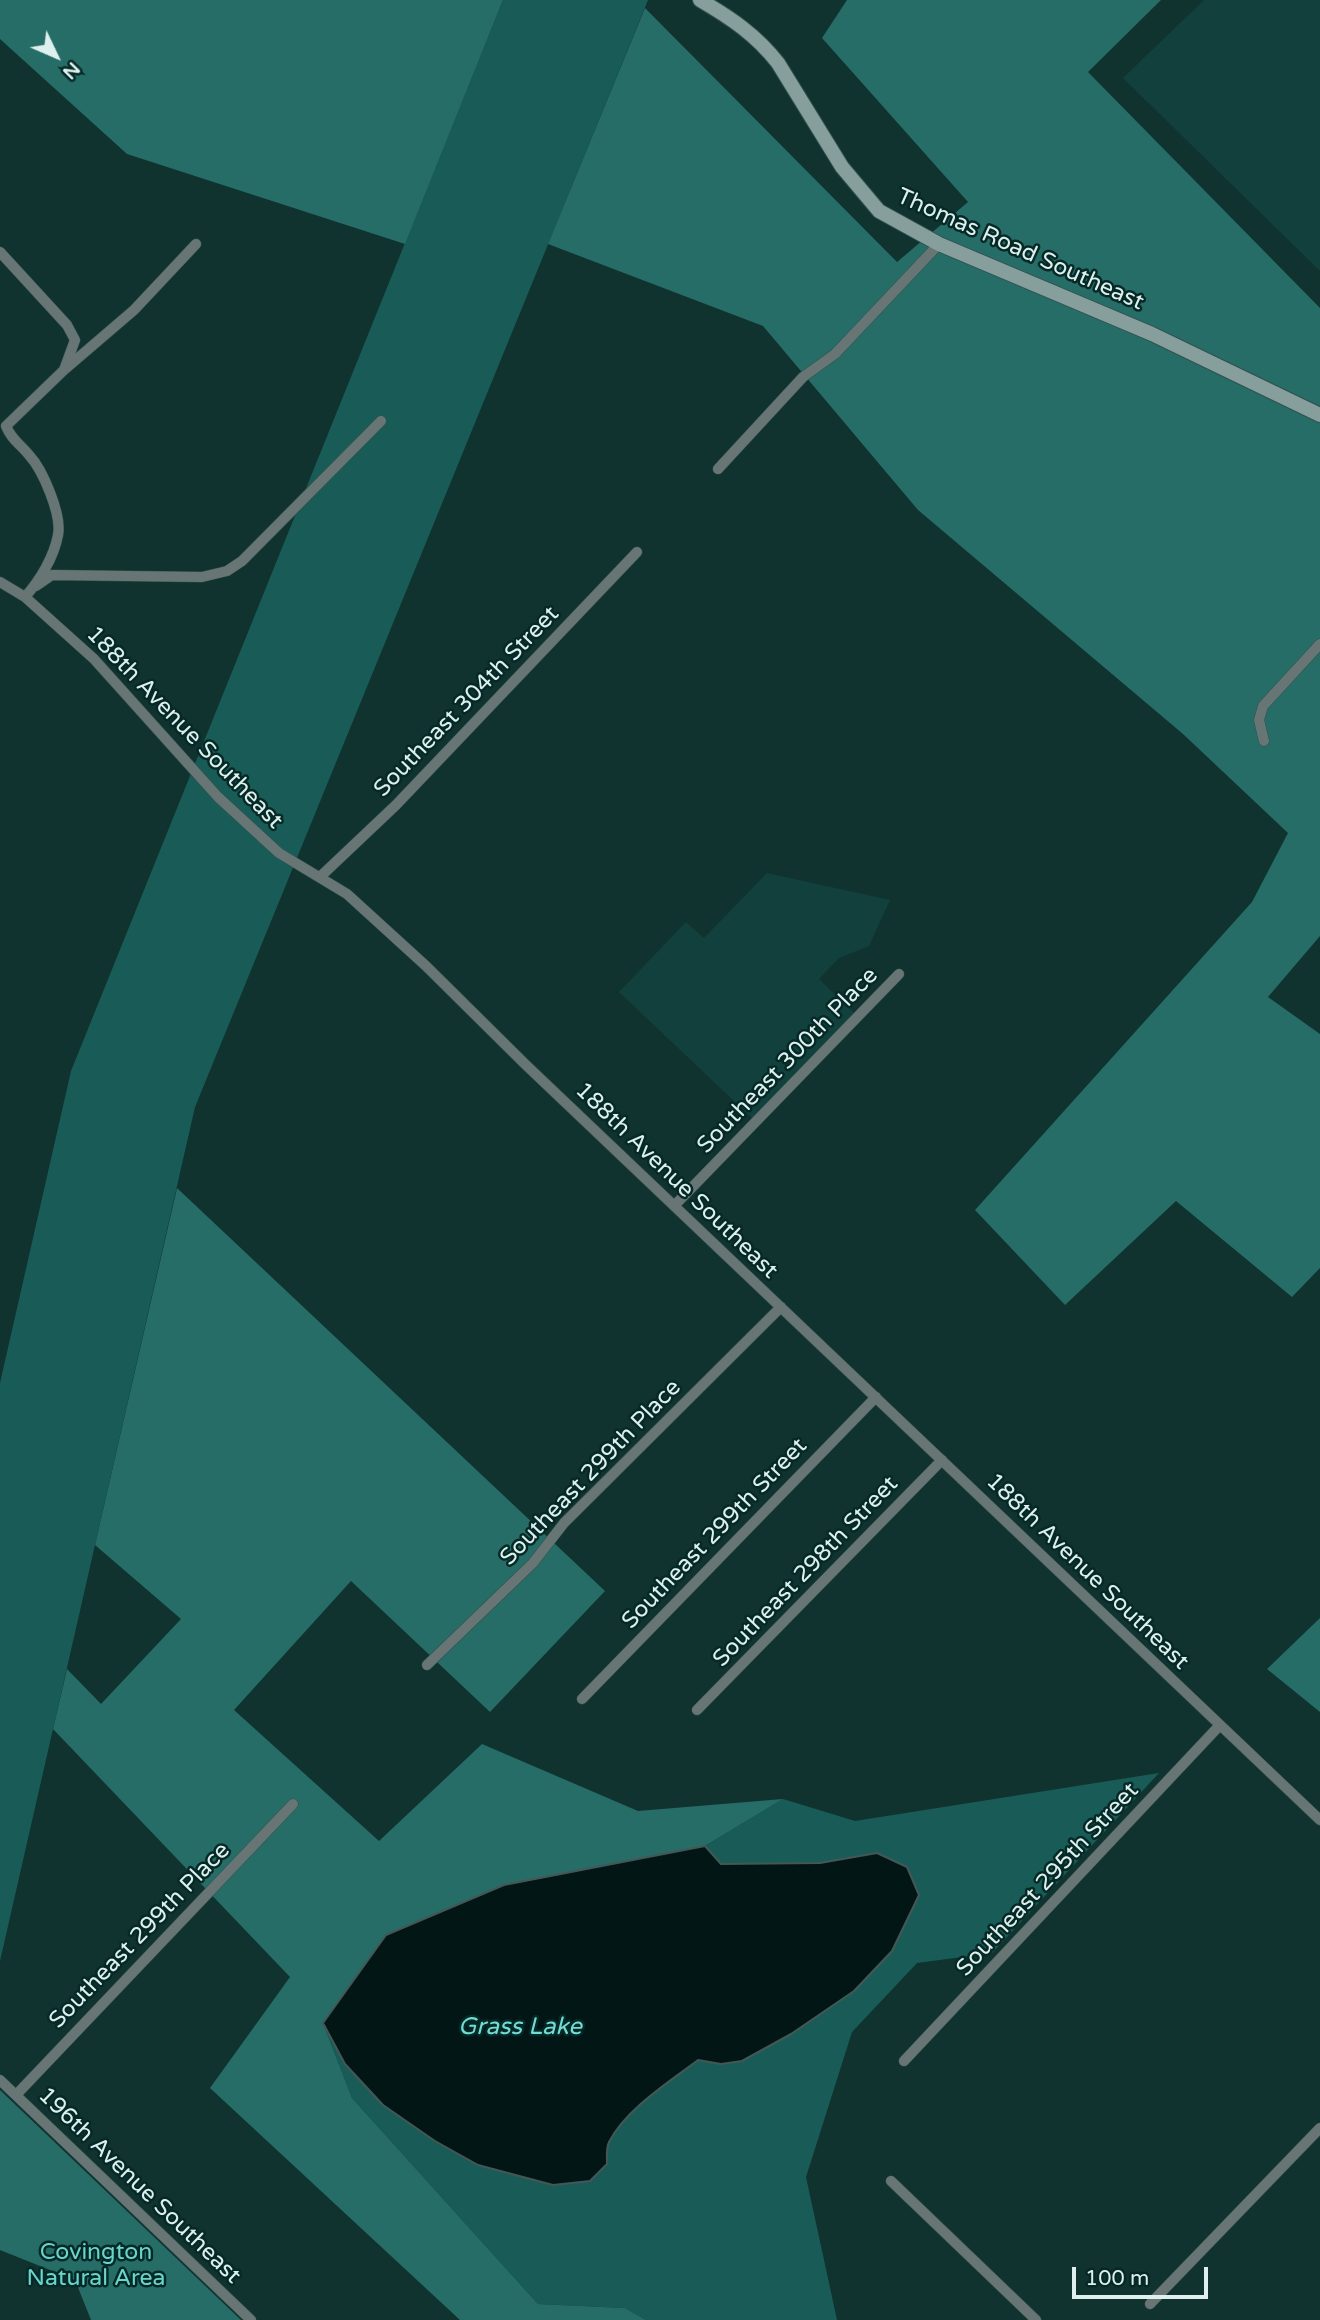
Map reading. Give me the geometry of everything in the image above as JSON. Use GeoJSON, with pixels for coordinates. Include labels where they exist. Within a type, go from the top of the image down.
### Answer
{"type":"FeatureCollection","features":[{"type":"Feature","properties":{"kind":"street","name":"Thomas Road Southeast"},"geometry":{"type":"LineString","coordinates":[[701,0],[736,21],[766,49],[842,167],[879,211],[939,244],[1152,334],[1320,415]]}},
{"type":"Feature","properties":{"kind":"street"},"geometry":{"type":"LineString","coordinates":[[27,594],[51,558],[59,532],[51,492],[30,456],[10,438],[6,426],[64,370],[134,310],[196,244]]}},
{"type":"Feature","properties":{"kind":"street"},"geometry":{"type":"LineString","coordinates":[[718,469],[803,377],[835,354],[939,244]]}},
{"type":"Feature","properties":{"kind":"street"},"geometry":{"type":"LineString","coordinates":[[0,252],[67,324],[75,340],[64,370]]}},
{"type":"Feature","properties":{"kind":"street"},"geometry":{"type":"LineString","coordinates":[[27,594],[52,575],[202,577],[227,571],[242,561],[381,421]]}},
{"type":"Feature","properties":{"kind":"street","name":"Southeast 304th Street"},"geometry":{"type":"LineString","coordinates":[[321,876],[396,805],[637,552]]}},
{"type":"Feature","properties":{"kind":"street","name":"188th Avenue Southeast"},"geometry":{"type":"LineString","coordinates":[[0,582],[27,594],[94,659],[218,797],[279,853],[321,876],[346,894],[426,966],[674,1206],[1320,1820]]}},
{"type":"Feature","properties":{"kind":"street"},"geometry":{"type":"LineString","coordinates":[[1264,741],[1259,720],[1263,706],[1320,644]]}},
{"type":"Feature","properties":{"kind":"street","name":"Southeast 300th Place"},"geometry":{"type":"LineString","coordinates":[[674,1206],[899,974]]}},
{"type":"Feature","properties":{"kind":"street","name":"Southeast 299th Place"},"geometry":{"type":"LineString","coordinates":[[427,1665],[533,1563],[564,1523],[781,1307]]}},
{"type":"Feature","properties":{"kind":"street","name":"Southeast 299th Street"},"geometry":{"type":"LineString","coordinates":[[582,1699],[876,1397]]}},
{"type":"Feature","properties":{"kind":"street","name":"Southeast 298th Street"},"geometry":{"type":"LineString","coordinates":[[697,1710],[942,1460]]}},
{"type":"Feature","properties":{"kind":"street","name":"Southeast 295th Street"},"geometry":{"type":"LineString","coordinates":[[904,2061],[1220,1725]]}},
{"type":"Feature","properties":{"kind":"street","name":"Southeast 299th Place"},"geometry":{"type":"LineString","coordinates":[[16,2095],[293,1804]]}},
{"type":"Feature","properties":{"kind":"street","name":"196th Avenue Southeast"},"geometry":{"type":"LineString","coordinates":[[0,2080],[251,2320]]}},
{"type":"Feature","properties":{"kind":"street"},"geometry":{"type":"LineString","coordinates":[[1150,2304],[1320,2128]]}},
{"type":"Feature","properties":{"kind":"street"},"geometry":{"type":"LineString","coordinates":[[891,2180],[1036,2320]]}},
{"type":"Feature","properties":{"kind":"shaded area"},"geometry":{"type":"Polygon","coordinates":[[[503,0],[648,0],[195,1107],[0,1961],[0,1383],[71,1071],[503,0]]]}},
{"type":"Feature","properties":{"kind":"shaded area"},"geometry":{"type":"Polygon","coordinates":[[[1204,0],[1320,0],[1320,271],[1123,78],[1204,0]]]}},
{"type":"Feature","properties":{"kind":"shaded area"},"geometry":{"type":"Polygon","coordinates":[[[767,873],[890,900],[869,946],[839,958],[819,979],[855,1014],[754,1120],[619,992],[686,922],[704,938],[767,873]]]}},
{"type":"Feature","properties":{"kind":"shaded area"},"geometry":{"type":"Polygon","coordinates":[[[1159,1773],[992,1953],[917,1963],[852,2032],[806,2177],[837,2320],[646,2320],[625,2308],[538,2304],[352,2098],[323,2023],[345,2064],[383,2105],[435,2141],[478,2165],[553,2184],[590,2181],[607,2164],[608,2144],[626,2118],[674,2077],[698,2060],[721,2064],[742,2061],[791,2034],[854,1991],[877,1853],[820,1863],[721,1864],[705,1846],[783,1799],[855,1821],[1159,1773]]]}},
{"type":"Feature","properties":{"kind":"green space"},"geometry":{"type":"Polygon","coordinates":[[[0,0],[503,0],[405,244],[127,154],[0,39],[0,0]]]}},
{"type":"Feature","properties":{"kind":"green space"},"geometry":{"type":"Polygon","coordinates":[[[847,0],[1161,0],[1088,72],[1320,308],[1320,936],[1268,997],[1320,1034],[1320,1268],[1292,1297],[1176,1201],[1065,1305],[975,1210],[1252,902],[1288,833],[1183,734],[918,510],[763,326],[548,244],[645,8],[897,262],[968,202],[822,38],[847,0]]]}},
{"type":"Feature","properties":{"kind":"green space"},"geometry":{"type":"Polygon","coordinates":[[[177,1188],[605,1591],[490,1712],[351,1581],[234,1710],[379,1841],[482,1744],[638,1811],[783,1799],[705,1846],[504,1885],[323,2023],[352,2098],[538,2304],[625,2308],[646,2320],[460,2320],[210,2088],[290,1977],[53,1729],[67,1669],[101,1704],[181,1619],[95,1545],[177,1188]]]}},
{"type":"Feature","properties":{"kind":"green space"},"geometry":{"type":"Polygon","coordinates":[[[1320,1618],[1320,1712],[1267,1669],[1320,1618]]]}},
{"type":"Feature","properties":{"kind":"green space","name":"Covington Natural Area"},"geometry":{"type":"Polygon","coordinates":[[[0,2090],[241,2320],[91,2320],[75,2280],[0,2250],[0,2090]]]}},
{"type":"Feature","properties":{"kind":"water","name":"Grass Lake"},"geometry":{"type":"Polygon","coordinates":[[[705,1846],[721,1864],[820,1863],[877,1853],[907,1867],[919,1895],[892,1951],[854,1991],[791,2034],[742,2061],[721,2064],[698,2060],[626,2118],[609,2142],[607,2164],[590,2181],[553,2185],[478,2165],[435,2141],[383,2105],[345,2064],[323,2023],[386,1935],[504,1885],[705,1846]]]}}]}
